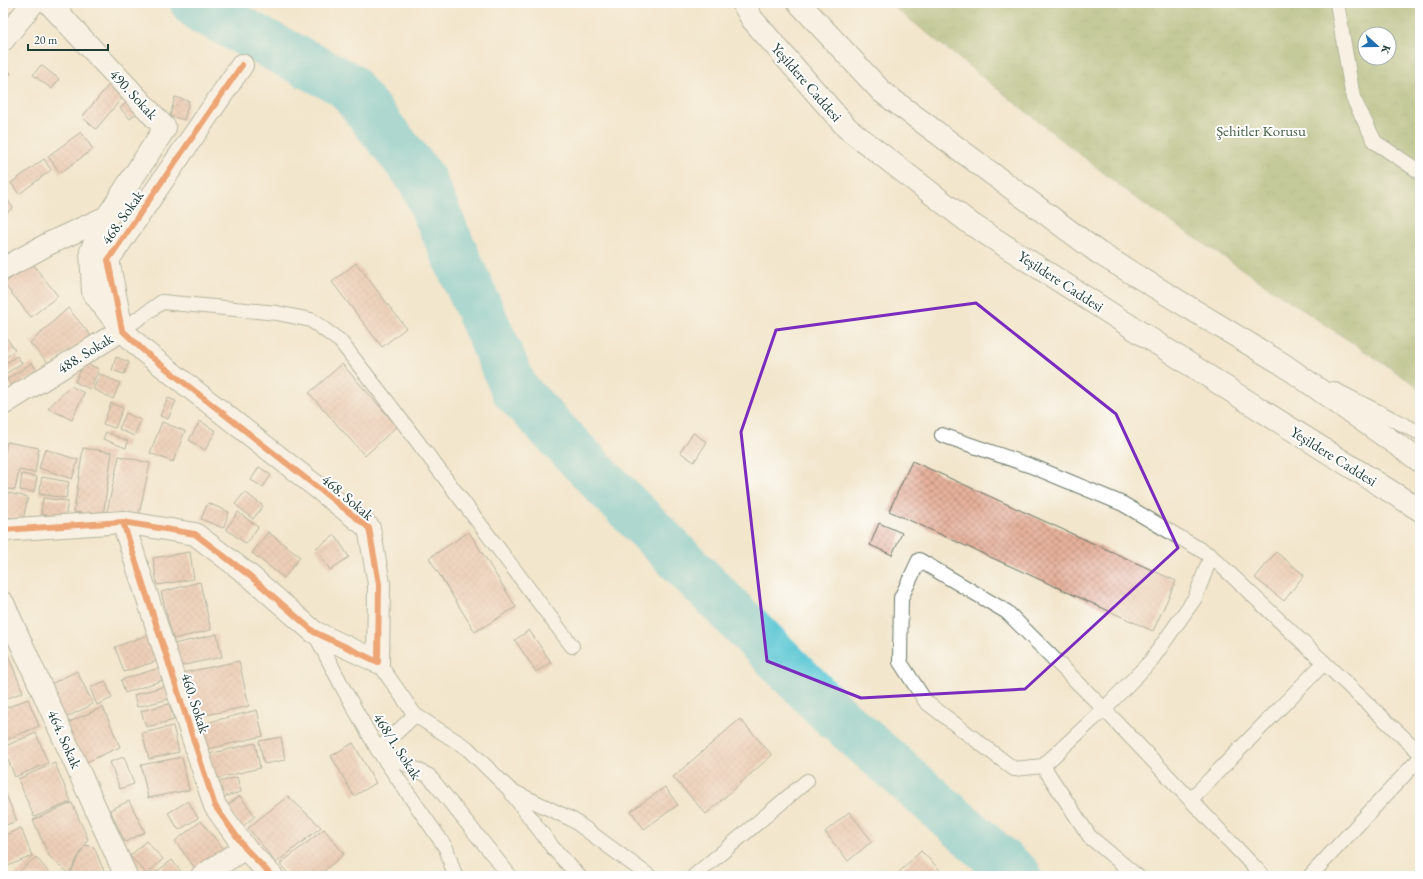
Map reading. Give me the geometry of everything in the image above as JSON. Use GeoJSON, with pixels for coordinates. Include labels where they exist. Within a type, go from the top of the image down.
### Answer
{"type":"FeatureCollection","features":[{"type":"Feature","properties":{"kind":"main road"},"geometry":{"type":"LineString","coordinates":[[3,40],[33,3]]}},
{"type":"Feature","properties":{"kind":"main road","name":"490. Sokak"},"geometry":{"type":"LineString","coordinates":[[49,3],[165,128],[107,217]]}},
{"type":"Feature","properties":{"kind":"main road"},"geometry":{"type":"LineString","coordinates":[[799,3],[882,92],[1099,253],[1284,365],[1420,460]]}},
{"type":"Feature","properties":{"kind":"main road","name":"Yeşildere Caddesi"},"geometry":{"type":"LineString","coordinates":[[744,8],[847,128],[972,224],[1250,403],[1420,510]]}},
{"type":"Feature","properties":{"kind":"main road","name":"468. Sokak"},"geometry":{"type":"LineString","coordinates":[[242,65],[108,260],[122,330],[145,352],[369,528],[379,584],[378,662]]}},
{"type":"Feature","properties":{"kind":"main road"},"geometry":{"type":"LineString","coordinates":[[3,269],[48,244],[107,217]]}},
{"type":"Feature","properties":{"kind":"main road","name":"488. Sokak"},"geometry":{"type":"LineString","coordinates":[[3,404],[122,330],[93,292],[91,252],[107,217]]}},
{"type":"Feature","properties":{"kind":"main road"},"geometry":{"type":"LineString","coordinates":[[3,530],[124,522],[195,534],[250,576],[314,632],[378,662]]}},
{"type":"Feature","properties":{"kind":"main road","name":"460. Sokak"},"geometry":{"type":"LineString","coordinates":[[124,522],[215,806],[245,848],[272,876]]}},
{"type":"Feature","properties":{"kind":"main road","name":"464. Sokak"},"geometry":{"type":"LineString","coordinates":[[3,603],[126,876]]}},
{"type":"Feature","properties":{"kind":"main road"},"geometry":{"type":"LineString","coordinates":[[202,876],[245,848]]}},
{"type":"Feature","properties":{"kind":"lane"},"geometry":{"type":"LineString","coordinates":[[1337,3],[1353,98],[1375,142],[1420,172]]}},
{"type":"Feature","properties":{"kind":"lane"},"geometry":{"type":"LineString","coordinates":[[122,330],[162,302],[278,314],[311,320],[340,341],[384,396],[572,646]]}},
{"type":"Feature","properties":{"kind":"lane"},"geometry":{"type":"LineString","coordinates":[[1284,365],[1420,432]]}},
{"type":"Feature","properties":{"kind":"lane"},"geometry":{"type":"LineString","coordinates":[[942,435],[1034,466],[1123,504],[1211,556],[1420,752]]}},
{"type":"Feature","properties":{"kind":"lane"},"geometry":{"type":"LineString","coordinates":[[1211,556],[1195,598],[1155,656],[1104,709],[1043,766],[1014,769],[926,702],[900,662],[901,598],[919,560],[1007,612],[1104,709],[1263,876]]}},
{"type":"Feature","properties":{"kind":"lane","name":"468/1. Sokak"},"geometry":{"type":"LineString","coordinates":[[314,632],[343,688],[378,750],[446,848],[455,876]]}},
{"type":"Feature","properties":{"kind":"lane"},"geometry":{"type":"LineString","coordinates":[[378,662],[415,715],[467,748],[510,790],[553,848],[579,876]]}},
{"type":"Feature","properties":{"kind":"lane"},"geometry":{"type":"LineString","coordinates":[[1191,800],[1324,663]]}},
{"type":"Feature","properties":{"kind":"lane"},"geometry":{"type":"LineString","coordinates":[[415,715],[378,750],[428,776],[510,876]]}},
{"type":"Feature","properties":{"kind":"lane"},"geometry":{"type":"LineString","coordinates":[[1310,876],[1420,758]]}},
{"type":"Feature","properties":{"kind":"lane"},"geometry":{"type":"LineString","coordinates":[[1043,766],[1090,837],[1137,876]]}},
{"type":"Feature","properties":{"kind":"lane"},"geometry":{"type":"LineString","coordinates":[[694,876],[807,781]]}},
{"type":"Feature","properties":{"kind":"lane"},"geometry":{"type":"LineString","coordinates":[[510,790],[573,820],[649,876]]}},
{"type":"Feature","properties":{"kind":"highlighted area"},"geometry":{"type":"Polygon","coordinates":[[[976,303],[1116,414],[1178,548],[1025,689],[861,698],[767,661],[741,432],[776,330],[976,303]]]}},
{"type":"Feature","properties":{"kind":"green space","name":"Şehitler Korusu"},"geometry":{"type":"Polygon","coordinates":[[[889,3],[1420,3],[1420,388],[1134,197],[889,3]]]}},
{"type":"Feature","properties":{"kind":"building"},"geometry":{"type":"Polygon","coordinates":[[[41,65],[59,79],[52,89],[33,75],[41,65]]]}},
{"type":"Feature","properties":{"kind":"building"},"geometry":{"type":"Polygon","coordinates":[[[3,67],[11,73],[3,84],[3,67]]]}},
{"type":"Feature","properties":{"kind":"building"},"geometry":{"type":"Polygon","coordinates":[[[112,81],[126,93],[96,129],[82,117],[112,81]]]}},
{"type":"Feature","properties":{"kind":"building"},"geometry":{"type":"Polygon","coordinates":[[[175,97],[189,101],[184,120],[170,116],[175,97]]]}},
{"type":"Feature","properties":{"kind":"building"},"geometry":{"type":"Polygon","coordinates":[[[130,100],[139,111],[130,119],[120,108],[130,100]]]}},
{"type":"Feature","properties":{"kind":"building"},"geometry":{"type":"Polygon","coordinates":[[[81,132],[93,149],[60,173],[48,156],[81,132]]]}},
{"type":"Feature","properties":{"kind":"building"},"geometry":{"type":"Polygon","coordinates":[[[44,159],[51,170],[19,194],[11,183],[44,159]]]}},
{"type":"Feature","properties":{"kind":"building"},"geometry":{"type":"Polygon","coordinates":[[[3,193],[13,208],[3,215],[3,193]]]}},
{"type":"Feature","properties":{"kind":"building"},"geometry":{"type":"Polygon","coordinates":[[[31,262],[58,296],[31,317],[4,284],[31,262]]]}},
{"type":"Feature","properties":{"kind":"building"},"geometry":{"type":"Polygon","coordinates":[[[356,263],[406,328],[382,347],[332,282],[356,263]]]}},
{"type":"Feature","properties":{"kind":"building"},"geometry":{"type":"Polygon","coordinates":[[[68,308],[92,337],[49,364],[30,343],[68,308]]]}},
{"type":"Feature","properties":{"kind":"building"},"geometry":{"type":"Polygon","coordinates":[[[6,337],[15,350],[3,360],[3,339],[6,337]]]}},
{"type":"Feature","properties":{"kind":"building"},"geometry":{"type":"Polygon","coordinates":[[[17,356],[22,363],[4,375],[3,365],[17,356]]]}},
{"type":"Feature","properties":{"kind":"building"},"geometry":{"type":"Polygon","coordinates":[[[116,357],[129,362],[124,374],[112,370],[116,357]]]}},
{"type":"Feature","properties":{"kind":"building"},"geometry":{"type":"Polygon","coordinates":[[[32,363],[39,373],[13,389],[7,379],[32,363]]]}},
{"type":"Feature","properties":{"kind":"building"},"geometry":{"type":"Polygon","coordinates":[[[84,363],[99,369],[90,389],[75,382],[84,363]]]}},
{"type":"Feature","properties":{"kind":"building"},"geometry":{"type":"Polygon","coordinates":[[[342,364],[397,426],[365,456],[309,393],[342,364]]]}},
{"type":"Feature","properties":{"kind":"building"},"geometry":{"type":"Polygon","coordinates":[[[100,374],[120,383],[113,399],[93,389],[100,374]]]}},
{"type":"Feature","properties":{"kind":"building"},"geometry":{"type":"Polygon","coordinates":[[[71,386],[84,393],[72,420],[48,408],[71,386]]]}},
{"type":"Feature","properties":{"kind":"building"},"geometry":{"type":"Polygon","coordinates":[[[168,398],[176,401],[168,419],[160,416],[168,398]]]}},
{"type":"Feature","properties":{"kind":"building"},"geometry":{"type":"Polygon","coordinates":[[[111,403],[123,408],[115,428],[103,424],[111,403]]]}},
{"type":"Feature","properties":{"kind":"building"},"geometry":{"type":"Polygon","coordinates":[[[126,413],[141,420],[134,436],[119,429],[126,413]]]}},
{"type":"Feature","properties":{"kind":"building"},"geometry":{"type":"Polygon","coordinates":[[[200,421],[216,431],[205,450],[189,440],[200,421]]]}},
{"type":"Feature","properties":{"kind":"building"},"geometry":{"type":"Polygon","coordinates":[[[162,422],[185,431],[173,462],[150,453],[162,422]]]}},
{"type":"Feature","properties":{"kind":"building"},"geometry":{"type":"Polygon","coordinates":[[[106,432],[128,441],[126,448],[103,439],[106,432]]]}},
{"type":"Feature","properties":{"kind":"building"},"geometry":{"type":"Polygon","coordinates":[[[693,433],[707,442],[694,462],[680,452],[693,433]]]}},
{"type":"Feature","properties":{"kind":"building"},"geometry":{"type":"Polygon","coordinates":[[[7,442],[39,448],[35,473],[19,470],[15,490],[3,488],[3,463],[7,442]]]}},
{"type":"Feature","properties":{"kind":"building"},"geometry":{"type":"Polygon","coordinates":[[[83,448],[112,452],[103,516],[74,512],[83,448]]]}},
{"type":"Feature","properties":{"kind":"building"},"geometry":{"type":"Polygon","coordinates":[[[45,449],[78,460],[72,479],[39,468],[45,449]]]}},
{"type":"Feature","properties":{"kind":"building"},"geometry":{"type":"Polygon","coordinates":[[[119,456],[150,463],[138,519],[107,512],[119,456]]]}},
{"type":"Feature","properties":{"kind":"building"},"geometry":{"type":"Polygon","coordinates":[[[912,461],[1176,581],[1153,631],[889,511],[912,461]]]}},
{"type":"Feature","properties":{"kind":"building"},"geometry":{"type":"Polygon","coordinates":[[[259,467],[271,475],[263,487],[251,480],[259,467]]]}},
{"type":"Feature","properties":{"kind":"building"},"geometry":{"type":"Polygon","coordinates":[[[22,474],[37,477],[34,492],[20,490],[22,474]]]}},
{"type":"Feature","properties":{"kind":"building"},"geometry":{"type":"Polygon","coordinates":[[[42,477],[69,482],[66,498],[39,494],[42,477]]]}},
{"type":"Feature","properties":{"kind":"building"},"geometry":{"type":"Polygon","coordinates":[[[3,492],[28,497],[23,520],[3,516],[3,492]]]}},
{"type":"Feature","properties":{"kind":"building"},"geometry":{"type":"Polygon","coordinates":[[[245,492],[263,506],[253,519],[235,504],[245,492]]]}},
{"type":"Feature","properties":{"kind":"building"},"geometry":{"type":"Polygon","coordinates":[[[43,498],[68,501],[65,518],[41,514],[43,498]]]}},
{"type":"Feature","properties":{"kind":"building"},"geometry":{"type":"Polygon","coordinates":[[[208,503],[229,512],[223,528],[201,519],[208,503]]]}},
{"type":"Feature","properties":{"kind":"building"},"geometry":{"type":"Polygon","coordinates":[[[238,512],[258,527],[246,544],[226,529],[238,512]]]}},
{"type":"Feature","properties":{"kind":"building"},"geometry":{"type":"Polygon","coordinates":[[[879,523],[902,533],[892,555],[870,545],[879,523]]]}},
{"type":"Feature","properties":{"kind":"building"},"geometry":{"type":"Polygon","coordinates":[[[268,532],[300,557],[284,578],[252,553],[268,532]]]}},
{"type":"Feature","properties":{"kind":"building"},"geometry":{"type":"Polygon","coordinates":[[[469,532],[516,607],[475,632],[429,558],[469,532]]]}},
{"type":"Feature","properties":{"kind":"building"},"geometry":{"type":"Polygon","coordinates":[[[335,535],[349,557],[330,570],[316,548],[335,535]]]}},
{"type":"Feature","properties":{"kind":"building"},"geometry":{"type":"Polygon","coordinates":[[[190,552],[194,579],[157,585],[153,558],[190,552]]]}},
{"type":"Feature","properties":{"kind":"building"},"geometry":{"type":"Polygon","coordinates":[[[1276,552],[1304,575],[1284,601],[1255,578],[1276,552]]]}},
{"type":"Feature","properties":{"kind":"building"},"geometry":{"type":"Polygon","coordinates":[[[200,582],[211,630],[173,639],[161,592],[200,582]]]}},
{"type":"Feature","properties":{"kind":"building"},"geometry":{"type":"Polygon","coordinates":[[[529,630],[551,662],[536,672],[515,640],[529,630]]]}},
{"type":"Feature","properties":{"kind":"building"},"geometry":{"type":"Polygon","coordinates":[[[217,634],[222,657],[180,666],[174,644],[217,634]]]}},
{"type":"Feature","properties":{"kind":"building"},"geometry":{"type":"Polygon","coordinates":[[[148,635],[157,661],[124,672],[115,647],[148,635]]]}},
{"type":"Feature","properties":{"kind":"building"},"geometry":{"type":"Polygon","coordinates":[[[3,638],[8,649],[3,651],[3,638]]]}},
{"type":"Feature","properties":{"kind":"building"},"geometry":{"type":"Polygon","coordinates":[[[8,655],[23,692],[3,700],[3,657],[8,655]]]}},
{"type":"Feature","properties":{"kind":"building"},"geometry":{"type":"Polygon","coordinates":[[[239,661],[249,706],[192,718],[182,673],[239,661]]]}},
{"type":"Feature","properties":{"kind":"building"},"geometry":{"type":"Polygon","coordinates":[[[159,668],[163,680],[125,693],[121,680],[159,668]]]}},
{"type":"Feature","properties":{"kind":"building"},"geometry":{"type":"Polygon","coordinates":[[[77,671],[93,704],[63,719],[47,686],[77,671]]]}},
{"type":"Feature","properties":{"kind":"building"},"geometry":{"type":"Polygon","coordinates":[[[105,681],[112,698],[97,705],[90,688],[105,681]]]}},
{"type":"Feature","properties":{"kind":"building"},"geometry":{"type":"Polygon","coordinates":[[[165,686],[169,699],[137,707],[134,695],[165,686]]]}},
{"type":"Feature","properties":{"kind":"building"},"geometry":{"type":"Polygon","coordinates":[[[28,699],[39,726],[3,741],[3,709],[28,699]]]}},
{"type":"Feature","properties":{"kind":"building"},"geometry":{"type":"Polygon","coordinates":[[[169,704],[174,720],[146,727],[141,711],[169,704]]]}},
{"type":"Feature","properties":{"kind":"building"},"geometry":{"type":"Polygon","coordinates":[[[103,707],[120,747],[82,764],[65,724],[103,707]]]}},
{"type":"Feature","properties":{"kind":"building"},"geometry":{"type":"Polygon","coordinates":[[[257,710],[263,736],[204,750],[198,725],[257,710]]]}},
{"type":"Feature","properties":{"kind":"building"},"geometry":{"type":"Polygon","coordinates":[[[740,719],[772,755],[706,814],[673,777],[740,719]]]}},
{"type":"Feature","properties":{"kind":"building"},"geometry":{"type":"Polygon","coordinates":[[[173,726],[179,752],[149,759],[142,733],[173,726]]]}},
{"type":"Feature","properties":{"kind":"building"},"geometry":{"type":"Polygon","coordinates":[[[36,733],[48,763],[15,777],[3,747],[36,733]]]}},
{"type":"Feature","properties":{"kind":"building"},"geometry":{"type":"Polygon","coordinates":[[[281,737],[285,760],[264,764],[259,741],[281,737]]]}},
{"type":"Feature","properties":{"kind":"building"},"geometry":{"type":"Polygon","coordinates":[[[255,743],[260,768],[215,779],[209,754],[255,743]]]}},
{"type":"Feature","properties":{"kind":"building"},"geometry":{"type":"Polygon","coordinates":[[[353,743],[376,783],[354,796],[331,756],[353,743]]]}},
{"type":"Feature","properties":{"kind":"building"},"geometry":{"type":"Polygon","coordinates":[[[124,757],[134,784],[120,789],[110,762],[124,757]]]}},
{"type":"Feature","properties":{"kind":"building"},"geometry":{"type":"Polygon","coordinates":[[[182,757],[189,790],[148,798],[141,765],[182,757]]]}},
{"type":"Feature","properties":{"kind":"building"},"geometry":{"type":"Polygon","coordinates":[[[55,763],[71,802],[34,817],[18,779],[55,763]]]}},
{"type":"Feature","properties":{"kind":"building"},"geometry":{"type":"Polygon","coordinates":[[[237,777],[241,792],[219,798],[215,783],[237,777]]]}},
{"type":"Feature","properties":{"kind":"building"},"geometry":{"type":"Polygon","coordinates":[[[665,787],[678,805],[644,829],[631,811],[665,787]]]}},
{"type":"Feature","properties":{"kind":"building"},"geometry":{"type":"Polygon","coordinates":[[[4,790],[17,821],[3,826],[3,791],[4,790]]]}},
{"type":"Feature","properties":{"kind":"building"},"geometry":{"type":"Polygon","coordinates":[[[240,796],[255,816],[242,827],[226,806],[240,796]]]}},
{"type":"Feature","properties":{"kind":"building"},"geometry":{"type":"Polygon","coordinates":[[[288,796],[321,827],[276,863],[248,828],[288,796]]]}},
{"type":"Feature","properties":{"kind":"building"},"geometry":{"type":"Polygon","coordinates":[[[129,801],[145,832],[125,842],[110,810],[129,801]]]}},
{"type":"Feature","properties":{"kind":"building"},"geometry":{"type":"Polygon","coordinates":[[[188,801],[198,818],[179,830],[168,813],[188,801]]]}},
{"type":"Feature","properties":{"kind":"building"},"geometry":{"type":"Polygon","coordinates":[[[72,803],[88,839],[84,845],[94,847],[106,876],[69,876],[83,848],[69,874],[49,856],[33,820],[72,803]]]}},
{"type":"Feature","properties":{"kind":"building"},"geometry":{"type":"Polygon","coordinates":[[[849,812],[872,841],[848,861],[825,832],[849,812]]]}},
{"type":"Feature","properties":{"kind":"building"},"geometry":{"type":"Polygon","coordinates":[[[201,821],[225,851],[198,872],[175,841],[201,821]]]}},
{"type":"Feature","properties":{"kind":"building"},"geometry":{"type":"Polygon","coordinates":[[[21,828],[32,856],[3,868],[3,836],[21,828]]]}},
{"type":"Feature","properties":{"kind":"building"},"geometry":{"type":"Polygon","coordinates":[[[324,829],[344,854],[318,876],[290,876],[280,864],[324,829]]]}},
{"type":"Feature","properties":{"kind":"building"},"geometry":{"type":"Polygon","coordinates":[[[146,841],[163,859],[147,874],[130,856],[146,841]]]}},
{"type":"Feature","properties":{"kind":"building"},"geometry":{"type":"Polygon","coordinates":[[[921,851],[946,876],[895,876],[921,851]]]}},
{"type":"Feature","properties":{"kind":"building"},"geometry":{"type":"Polygon","coordinates":[[[36,857],[52,876],[14,876],[36,857]]]}},
{"type":"Feature","properties":{"kind":"building"},"geometry":{"type":"Polygon","coordinates":[[[172,860],[184,876],[151,876],[172,860]]]}},
{"type":"Feature","properties":{"kind":"waterway"},"geometry":{"type":"LineString","coordinates":[[194,3],[204,11],[347,85],[421,178],[515,390],[601,480],[832,713],[1018,876]]}},
{"type":"Feature","properties":{"kind":"cycle path"},"geometry":{"type":"LineString","coordinates":[[3,530],[123,522],[195,534],[250,576],[314,632],[378,662],[379,584],[369,528],[145,352],[122,330],[108,260],[242,65]]}},
{"type":"Feature","properties":{"kind":"cycle path"},"geometry":{"type":"LineString","coordinates":[[123,522],[215,806],[245,848],[272,876]]}}]}
